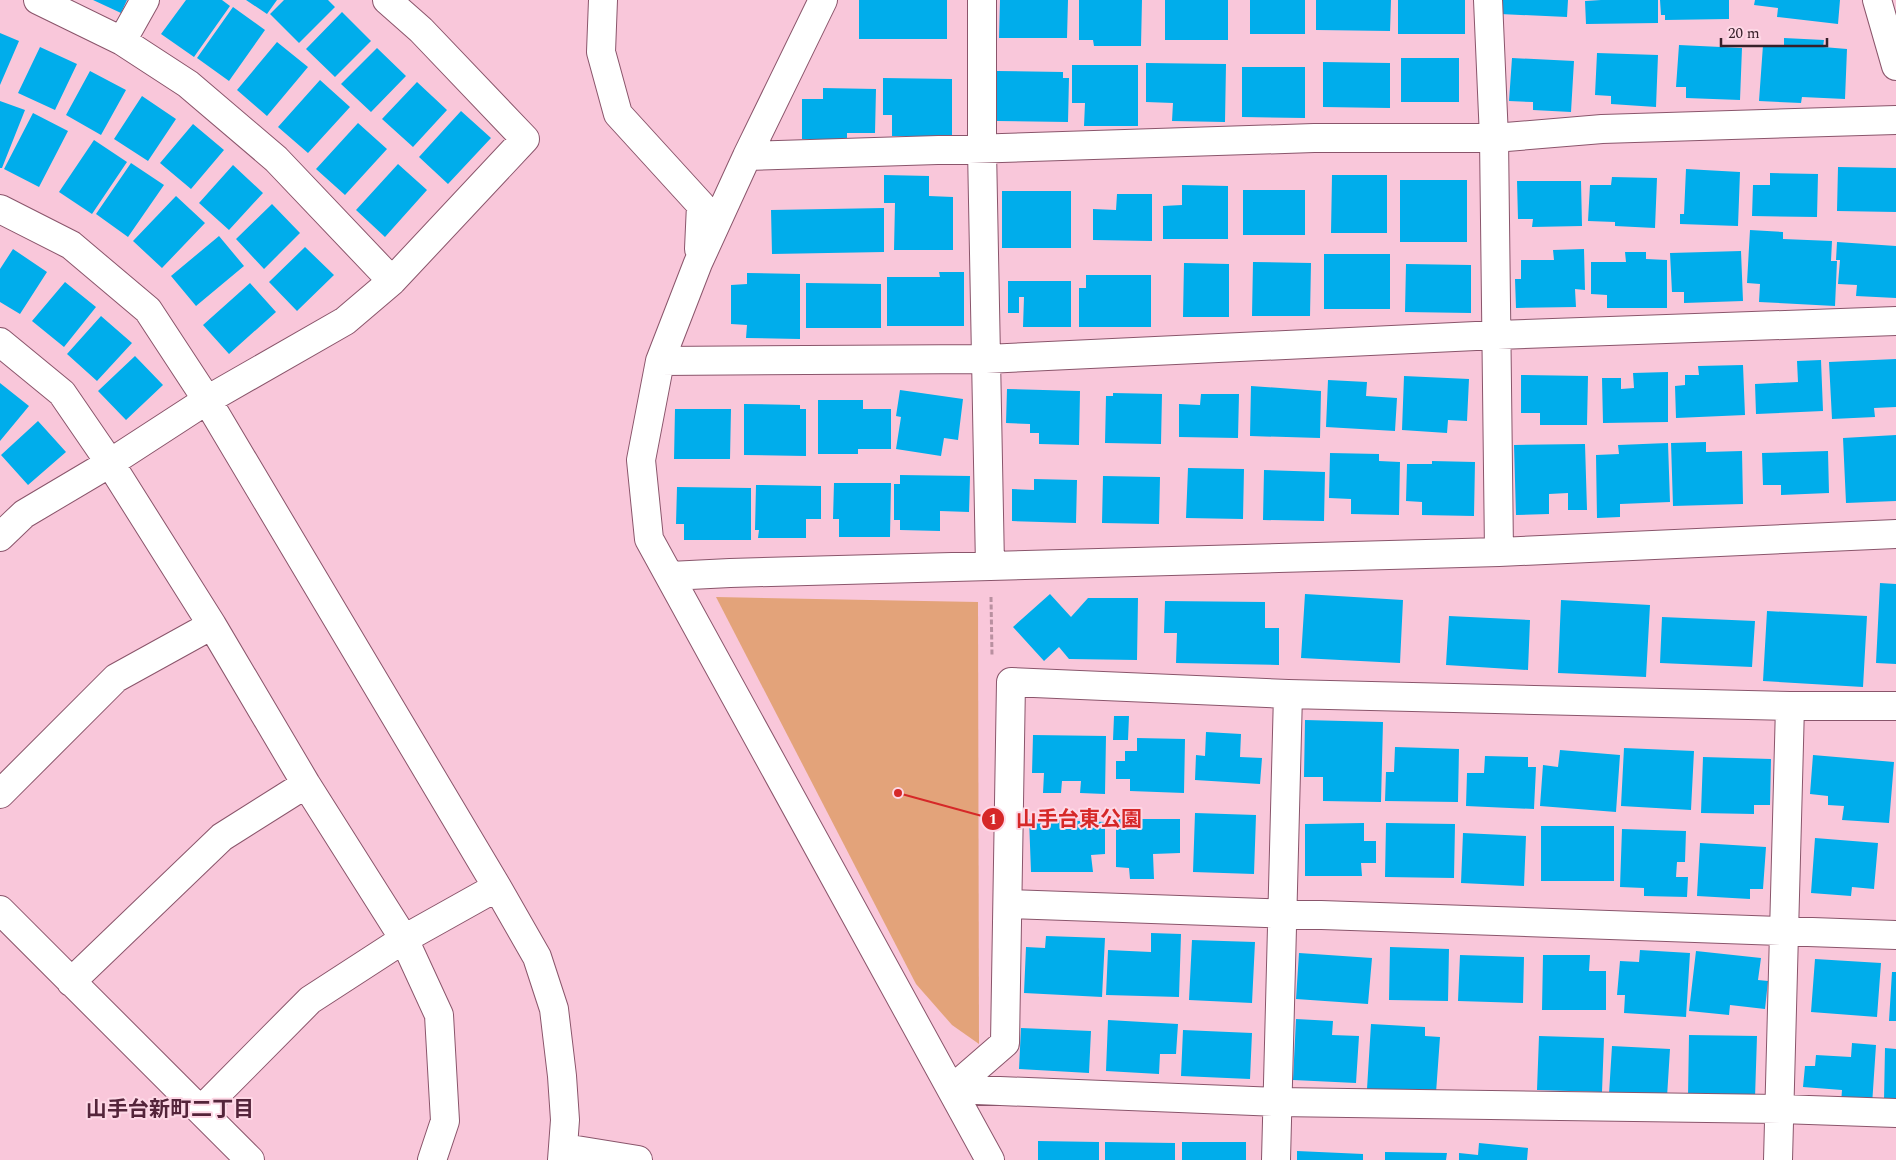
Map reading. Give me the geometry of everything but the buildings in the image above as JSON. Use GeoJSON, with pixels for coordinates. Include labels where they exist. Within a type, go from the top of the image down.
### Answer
{"type":"FeatureCollection","features":[{"type":"Feature","properties":{"kind":"street"},"geometry":{"type":"LineString","coordinates":[[38,0],[122,42],[188,84],[276,159],[392,281]]}},
{"type":"Feature","properties":{"kind":"street"},"geometry":{"type":"LineString","coordinates":[[122,42],[145,0]]}},
{"type":"Feature","properties":{"kind":"street"},"geometry":{"type":"LineString","coordinates":[[0,537],[24,514],[207,400],[345,321],[392,281],[524,139],[421,30],[386,0]]}},
{"type":"Feature","properties":{"kind":"street"},"geometry":{"type":"LineString","coordinates":[[603,0],[601,52],[618,114],[701,205],[698,263]]}},
{"type":"Feature","properties":{"kind":"street"},"geometry":{"type":"LineString","coordinates":[[823,0],[747,156],[698,263],[660,361],[641,460],[649,539],[990,1160]]}},
{"type":"Feature","properties":{"kind":"street"},"geometry":{"type":"LineString","coordinates":[[982,0],[982,149],[990,566]]}},
{"type":"Feature","properties":{"kind":"street"},"geometry":{"type":"LineString","coordinates":[[1488,0],[1494,138],[1499,552]]}},
{"type":"Feature","properties":{"kind":"street"},"geometry":{"type":"LineString","coordinates":[[1877,0],[1896,66]]}},
{"type":"Feature","properties":{"kind":"street"},"geometry":{"type":"LineString","coordinates":[[747,156],[1314,138],[1494,138],[1602,129],[1896,120]]}},
{"type":"Feature","properties":{"kind":"street"},"geometry":{"type":"LineString","coordinates":[[0,209],[71,245],[148,310],[207,400],[537,957],[554,1009],[565,1120],[563,1154],[638,1160]]}},
{"type":"Feature","properties":{"kind":"street"},"geometry":{"type":"LineString","coordinates":[[660,361],[986,359],[1497,335],[1896,321]]}},
{"type":"Feature","properties":{"kind":"street"},"geometry":{"type":"LineString","coordinates":[[0,342],[62,393],[110,462],[212,626],[306,784],[404,939],[439,1015],[445,1121],[432,1160]]}},
{"type":"Feature","properties":{"kind":"street"},"geometry":{"type":"LineString","coordinates":[[670,576],[1499,552],[1896,534]]}},
{"type":"Feature","properties":{"kind":"street"},"geometry":{"type":"LineString","coordinates":[[0,794],[116,678],[212,626]]}},
{"type":"Feature","properties":{"kind":"street"},"geometry":{"type":"LineString","coordinates":[[952,1089],[1005,1043],[1012,682],[1288,694],[1790,706],[1896,706]]}},
{"type":"Feature","properties":{"kind":"street"},"geometry":{"type":"LineString","coordinates":[[1276,1160],[1288,694]]}},
{"type":"Feature","properties":{"kind":"street"},"geometry":{"type":"LineString","coordinates":[[1778,1160],[1790,706]]}},
{"type":"Feature","properties":{"kind":"street"},"geometry":{"type":"LineString","coordinates":[[71,982],[222,837],[306,784]]}},
{"type":"Feature","properties":{"kind":"street"},"geometry":{"type":"LineString","coordinates":[[201,1110],[310,1000],[404,939],[497,887]]}},
{"type":"Feature","properties":{"kind":"street"},"geometry":{"type":"LineString","coordinates":[[1008,904],[1896,935]]}},
{"type":"Feature","properties":{"kind":"street"},"geometry":{"type":"LineString","coordinates":[[0,910],[250,1160]]}},
{"type":"Feature","properties":{"kind":"street"},"geometry":{"type":"LineString","coordinates":[[952,1089],[1277,1102],[1780,1109],[1896,1113]]}},
{"type":"Feature","properties":{"kind":"path"},"geometry":{"type":"LineString","coordinates":[[990,566],[993,667],[1012,682]]}},
{"type":"Feature","properties":{"kind":"shaded area"},"geometry":{"type":"Polygon","coordinates":[[[716,597],[978,602],[979,1044],[952,1025],[916,984],[716,597]]]}},
{"type":"Feature","properties":{"kind":"place","name":"山手台東公園"},"geometry":{"type":"Point","coordinates":[898,793]}},
{"type":"Feature","properties":{"kind":"district","name":"山手台新町二丁目"},"geometry":{"type":"Point","coordinates":[170,1110]}}]}
